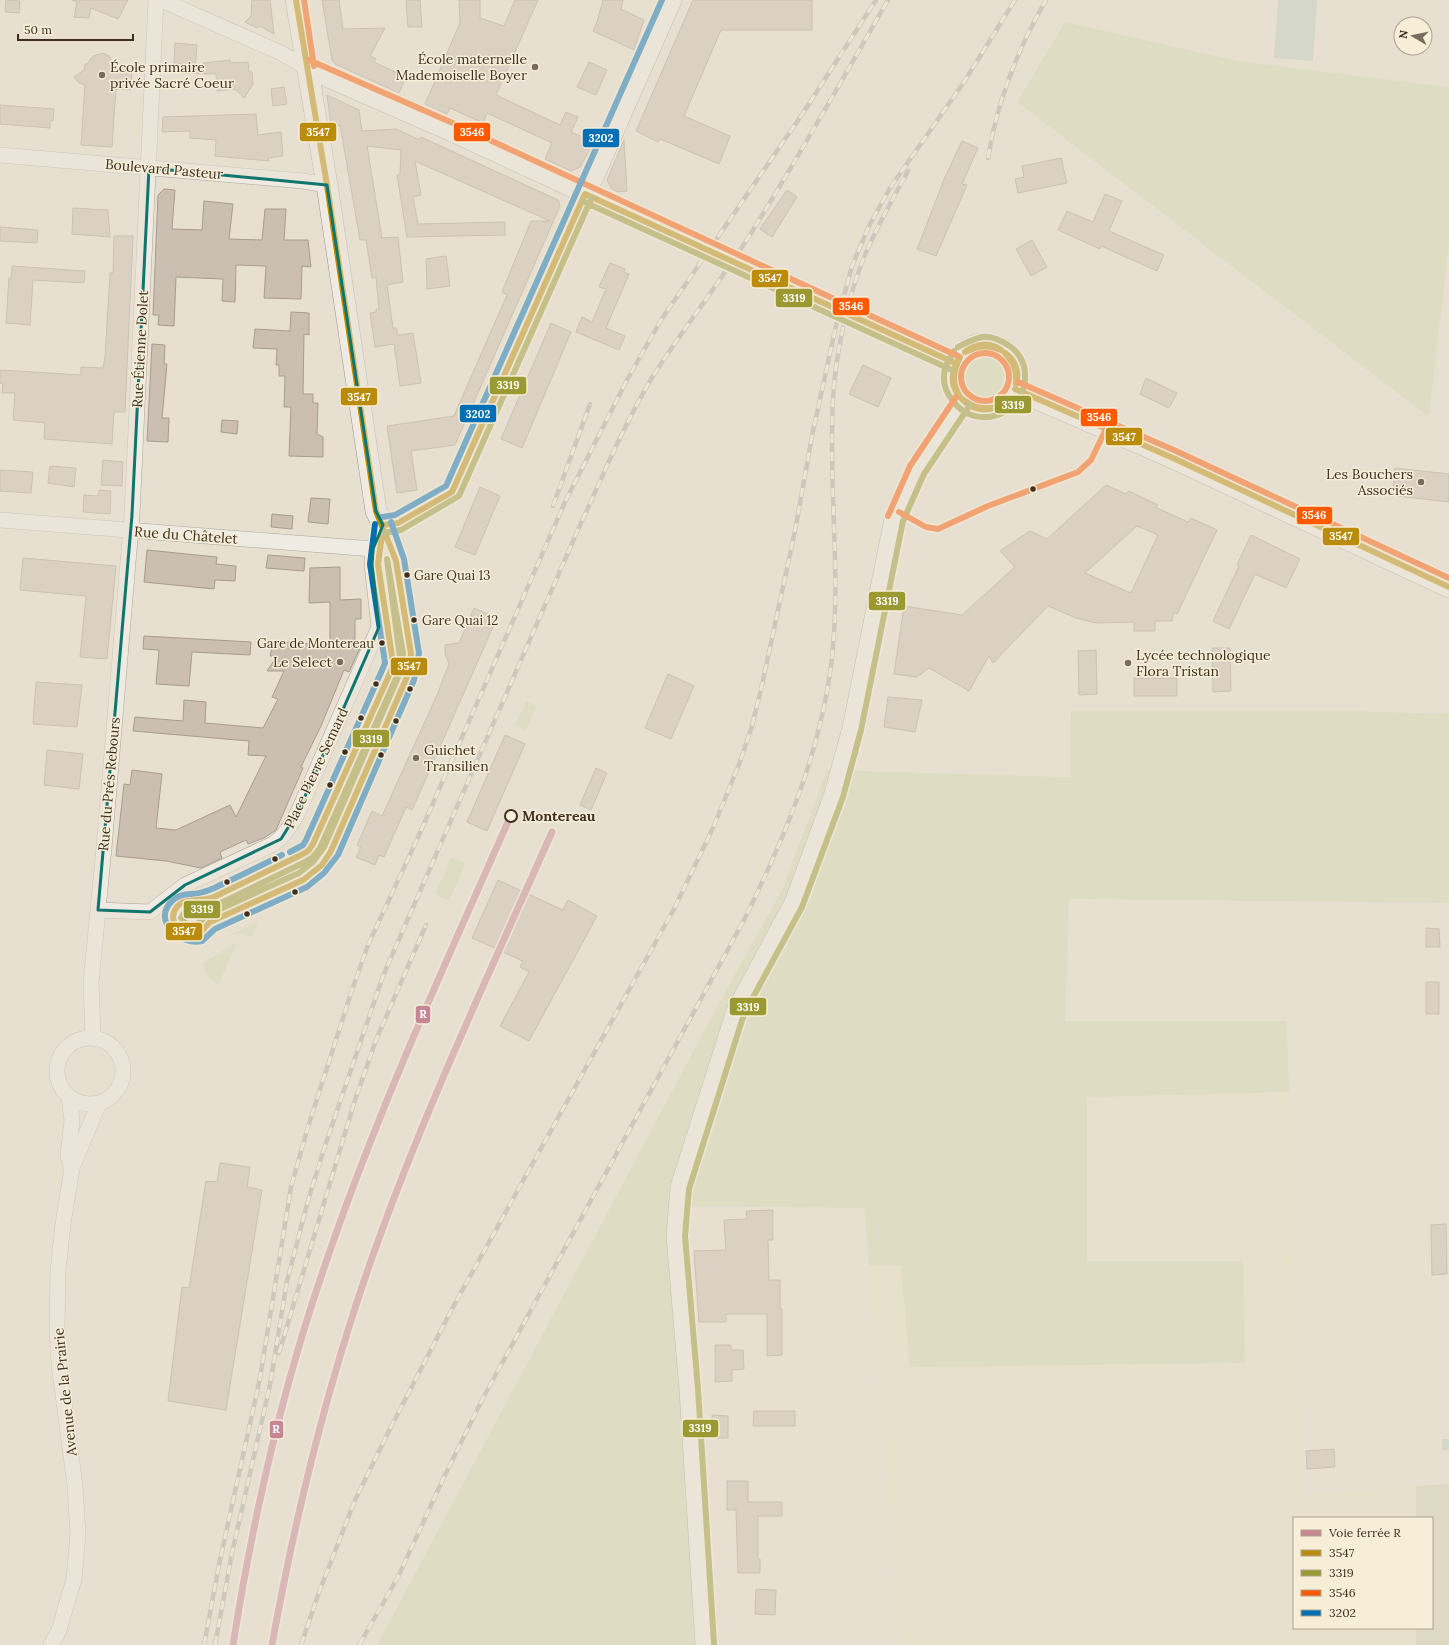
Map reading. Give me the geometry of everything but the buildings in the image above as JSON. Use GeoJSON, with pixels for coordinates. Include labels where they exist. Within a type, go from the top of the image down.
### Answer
{"type":"FeatureCollection","features":[{"type":"Feature","properties":{"kind":"main road"},"geometry":{"type":"LineString","coordinates":[[296,0],[306,67],[327,185],[376,511],[383,525],[398,523],[452,492],[670,0]]}},
{"type":"Feature","properties":{"kind":"main road"},"geometry":{"type":"LineString","coordinates":[[306,67],[452,131],[585,194],[955,363]]}},
{"type":"Feature","properties":{"kind":"main road"},"geometry":{"type":"LineString","coordinates":[[981,344],[992,345],[1003,349],[1011,357],[1016,367],[1017,378],[1015,389],[1010,398],[1002,405],[992,409],[982,410],[972,407],[963,402],[956,393],[952,384],[952,373],[955,363],[966,350],[981,344]]}},
{"type":"Feature","properties":{"kind":"main road"},"geometry":{"type":"LineString","coordinates":[[1015,389],[1173,458],[1449,587]]}},
{"type":"Feature","properties":{"kind":"main road"},"geometry":{"type":"LineString","coordinates":[[706,1645],[690,1390],[677,1236],[680,1186],[737,1011],[795,902],[835,794],[853,728],[865,660],[895,518],[918,470],[963,402]]}},
{"type":"Feature","properties":{"kind":"street","name":"Rue Étienne Dolet"},"geometry":{"type":"LineString","coordinates":[[131,530],[156,0]]}},
{"type":"Feature","properties":{"kind":"street"},"geometry":{"type":"LineString","coordinates":[[161,0],[279,52],[306,67]]}},
{"type":"Feature","properties":{"kind":"street","name":"Boulevard Pasteur"},"geometry":{"type":"LineString","coordinates":[[0,155],[303,181],[327,185]]}},
{"type":"Feature","properties":{"kind":"street","name":"Rue du Châtelet"},"geometry":{"type":"LineString","coordinates":[[0,520],[373,549]]}},
{"type":"Feature","properties":{"kind":"street","name":"Place Pierre Semard"},"geometry":{"type":"LineString","coordinates":[[98,910],[150,912],[185,885],[273,844],[281,839],[289,830],[379,627],[372,565],[373,549],[383,525]]}},
{"type":"Feature","properties":{"kind":"street","name":"Rue du Prés Rebours"},"geometry":{"type":"LineString","coordinates":[[93,1038],[91,982],[131,530]]}},
{"type":"Feature","properties":{"kind":"street"},"geometry":{"type":"LineString","coordinates":[[93,1038],[106,1042],[116,1051],[121,1060],[123,1071],[122,1081],[117,1091],[109,1098],[99,1103],[88,1104],[78,1102],[69,1097],[62,1089],[58,1079],[57,1068],[61,1056],[69,1046],[80,1040],[93,1038]]}},
{"type":"Feature","properties":{"kind":"street","name":"Avenue de la Prairie"},"geometry":{"type":"LineString","coordinates":[[69,1097],[72,1120],[68,1156],[72,1168]]}},
{"type":"Feature","properties":{"kind":"street","name":"Avenue de la Prairie"},"geometry":{"type":"LineString","coordinates":[[51,1645],[59,1630],[74,1579],[78,1534],[75,1486],[63,1405],[57,1328],[58,1271],[66,1203],[72,1168],[99,1103]]}},
{"type":"Feature","properties":{"kind":"highlighted area"},"geometry":{"type":"Polygon","coordinates":[[[149,168],[327,185],[376,511],[383,525],[373,549],[372,565],[379,627],[299,810],[281,839],[185,885],[150,912],[98,910],[132,515],[149,168]]]}},
{"type":"Feature","properties":{"kind":"shaded area"},"geometry":{"type":"Polygon","coordinates":[[[1278,0],[1317,0],[1313,61],[1274,58],[1278,0]]]}},
{"type":"Feature","properties":{"kind":"shaded area"},"geometry":{"type":"Polygon","coordinates":[[[1289,1092],[1303,1496],[1416,1486],[1416,1517],[1293,1517],[1293,1629],[1416,1629],[1416,1645],[901,1645],[869,1265],[1086,1271],[1087,1096],[1289,1092]]]}},
{"type":"Feature","properties":{"kind":"shaded area"},"geometry":{"type":"Polygon","coordinates":[[[1442,1439],[1449,1439],[1449,1450],[1442,1450],[1442,1439]]]}},
{"type":"Feature","properties":{"kind":"green space"},"geometry":{"type":"Polygon","coordinates":[[[1065,22],[1238,61],[1449,87],[1449,244],[1429,417],[1017,102],[1065,22]]]}},
{"type":"Feature","properties":{"kind":"green space"},"geometry":{"type":"Polygon","coordinates":[[[979,356],[987,356],[995,359],[1001,365],[1004,377],[1001,389],[995,395],[987,398],[979,398],[971,395],[965,389],[962,381],[962,373],[965,365],[971,359],[979,356]]]}},
{"type":"Feature","properties":{"kind":"green space"},"geometry":{"type":"Polygon","coordinates":[[[526,701],[537,706],[526,730],[515,725],[526,701]]]}},
{"type":"Feature","properties":{"kind":"green space"},"geometry":{"type":"Polygon","coordinates":[[[1071,711],[1352,711],[1449,714],[1449,903],[1069,899],[1065,1021],[1287,1021],[1289,1092],[1087,1097],[1087,1261],[1243,1261],[1245,1363],[910,1367],[901,1266],[869,1265],[864,1208],[667,1206],[698,1645],[377,1645],[718,1005],[782,890],[827,770],[1070,777],[1071,711]]]}},
{"type":"Feature","properties":{"kind":"green space"},"geometry":{"type":"Polygon","coordinates":[[[451,857],[466,863],[449,901],[435,894],[451,857]]]}},
{"type":"Feature","properties":{"kind":"green space"},"geometry":{"type":"Polygon","coordinates":[[[258,921],[252,937],[241,933],[227,937],[258,921]]]}},
{"type":"Feature","properties":{"kind":"green space"},"geometry":{"type":"Polygon","coordinates":[[[237,942],[219,984],[212,980],[208,975],[203,963],[237,942]]]}},
{"type":"Feature","properties":{"kind":"green space"},"geometry":{"type":"Polygon","coordinates":[[[1449,1484],[1449,1645],[1416,1645],[1416,1629],[1433,1629],[1433,1517],[1416,1517],[1416,1486],[1449,1484]]]}},
{"type":"Feature","properties":{"kind":"railway"},"geometry":{"type":"LineString","coordinates":[[204,1645],[220,1560],[260,1378],[291,1187],[308,1127],[368,945],[420,833],[565,502],[627,380],[661,320],[803,113],[876,0]]}},
{"type":"Feature","properties":{"kind":"railway"},"geometry":{"type":"LineString","coordinates":[[215,1645],[232,1553],[270,1385],[287,1281],[309,1197],[383,976],[577,532],[632,414],[653,376],[737,255],[766,209],[888,0]]}},
{"type":"Feature","properties":{"kind":"railway"},"geometry":{"type":"LineString","coordinates":[[301,1645],[318,1595],[355,1500],[390,1429],[453,1307],[674,909],[713,828],[740,762],[752,726],[795,531],[812,436],[835,330],[852,266],[869,226],[890,188],[964,82],[1015,0]]}},
{"type":"Feature","properties":{"kind":"railway"},"geometry":{"type":"LineString","coordinates":[[988,158],[997,117],[1017,57],[1046,0]]}},
{"type":"Feature","properties":{"kind":"railway"},"geometry":{"type":"LineString","coordinates":[[359,1645],[398,1577],[444,1477],[483,1398],[744,920],[773,859],[798,797],[818,733],[831,666],[834,633],[835,566],[832,433],[836,364],[843,326],[859,271],[880,223],[908,171]]}},
{"type":"Feature","properties":{"kind":"railway"},"geometry":{"type":"LineString","coordinates":[[553,506],[590,404]]}},
{"type":"Feature","properties":{"kind":"railway"},"geometry":{"type":"LineString","coordinates":[[279,1353],[354,1103],[376,1040],[426,925]]}},
{"type":"Feature","properties":{"kind":"rail line","name":"R"},"geometry":{"type":"LineString","coordinates":[[233,1645],[259,1503],[281,1409],[323,1271],[365,1154],[388,1097],[512,813]]}},
{"type":"Feature","properties":{"kind":"rail line","name":"R"},"geometry":{"type":"LineString","coordinates":[[272,1645],[281,1595],[315,1448],[342,1351],[373,1255],[436,1095],[552,832]]}},
{"type":"Feature","properties":{"kind":"transit line","name":"3547"},"geometry":{"type":"LineString","coordinates":[[296,0],[327,185],[376,511],[383,528]]}},
{"type":"Feature","properties":{"kind":"transit line","name":"3546"},"geometry":{"type":"LineString","coordinates":[[304,0],[314,66]]}},
{"type":"Feature","properties":{"kind":"transit line","name":"3202"},"geometry":{"type":"LineString","coordinates":[[382,517],[395,515],[446,486],[662,0]]}},
{"type":"Feature","properties":{"kind":"transit line","name":"3546"},"geometry":{"type":"LineString","coordinates":[[309,60],[455,124],[958,356]]}},
{"type":"Feature","properties":{"kind":"transit line","name":"3547"},"geometry":{"type":"LineString","coordinates":[[585,194],[955,363]]}},
{"type":"Feature","properties":{"kind":"transit line","name":"3547"},"geometry":{"type":"LineString","coordinates":[[383,525],[398,523],[452,492],[585,194]]}},
{"type":"Feature","properties":{"kind":"transit line","name":"3319"},"geometry":{"type":"LineString","coordinates":[[384,533],[401,530],[459,496],[592,197]]}},
{"type":"Feature","properties":{"kind":"transit line","name":"3319"},"geometry":{"type":"LineString","coordinates":[[582,201],[952,370]]}},
{"type":"Feature","properties":{"kind":"transit line","name":"3319"},"geometry":{"type":"LineString","coordinates":[[954,351],[945,368],[944,382],[949,396],[963,411],[974,416],[986,417],[998,415],[1009,409],[1018,400],[1023,389],[1025,370],[1020,357],[1012,347],[994,338],[988,337],[977,338],[958,347]]}},
{"type":"Feature","properties":{"kind":"transit line","name":"3547"},"geometry":{"type":"LineString","coordinates":[[965,352],[978,345],[992,346],[1001,350]]}},
{"type":"Feature","properties":{"kind":"transit line","name":"3547"},"geometry":{"type":"LineString","coordinates":[[965,352],[983,346],[1001,350]]}},
{"type":"Feature","properties":{"kind":"transit line","name":"3546"},"geometry":{"type":"LineString","coordinates":[[985,353],[994,355],[1002,360],[1007,368],[1009,377],[1007,386],[1002,394],[994,399],[985,401],[976,399],[968,394],[963,386],[961,377],[963,368],[968,360],[976,355],[985,353]]}},
{"type":"Feature","properties":{"kind":"transit line","name":"3547"},"geometry":{"type":"LineString","coordinates":[[1005,353],[1012,359],[1016,367],[1016,384]]}},
{"type":"Feature","properties":{"kind":"transit line","name":"3547"},"geometry":{"type":"LineString","coordinates":[[1005,353],[1011,360],[1014,367],[1016,384]]}},
{"type":"Feature","properties":{"kind":"transit line","name":"3547"},"geometry":{"type":"LineString","coordinates":[[960,357],[954,377],[955,387],[960,397]]}},
{"type":"Feature","properties":{"kind":"transit line","name":"3547"},"geometry":{"type":"LineString","coordinates":[[960,357],[952,377],[954,387],[960,397]]}},
{"type":"Feature","properties":{"kind":"transit line","name":"3546"},"geometry":{"type":"LineString","coordinates":[[1018,382],[1176,451],[1449,578]]}},
{"type":"Feature","properties":{"kind":"transit line","name":"3547"},"geometry":{"type":"LineString","coordinates":[[1015,389],[1173,458],[1449,587]]}},
{"type":"Feature","properties":{"kind":"transit line","name":"3546"},"geometry":{"type":"LineString","coordinates":[[888,516],[910,466],[956,397]]}},
{"type":"Feature","properties":{"kind":"transit line","name":"3547"},"geometry":{"type":"LineString","coordinates":[[962,399],[978,408],[996,407]]}},
{"type":"Feature","properties":{"kind":"transit line","name":"3547"},"geometry":{"type":"LineString","coordinates":[[962,399],[969,405],[978,409],[992,409],[996,407]]}},
{"type":"Feature","properties":{"kind":"transit line","name":"3319"},"geometry":{"type":"LineString","coordinates":[[714,1644],[698,1389],[685,1236],[689,1189],[744,1014],[802,907],[843,797],[861,730],[903,521],[924,474],[970,405]]}},
{"type":"Feature","properties":{"kind":"transit line","name":"3546"},"geometry":{"type":"LineString","coordinates":[[899,512],[926,527],[938,529],[988,506],[1078,472],[1091,460],[1106,429]]}},
{"type":"Feature","properties":{"kind":"transit line","name":"3202"},"geometry":{"type":"LineString","coordinates":[[282,855],[210,890],[179,896],[172,901],[166,909],[165,916],[167,924],[178,936],[186,940],[194,942],[202,941],[215,929],[307,887],[324,873],[338,855],[414,680],[419,653],[404,559],[391,522]]}},
{"type":"Feature","properties":{"kind":"transit line","name":"3202"},"geometry":{"type":"LineString","coordinates":[[290,852],[303,845],[306,840],[385,663],[370,564],[375,524]]}},
{"type":"Feature","properties":{"kind":"transit line","name":"3547"},"geometry":{"type":"LineString","coordinates":[[383,528],[396,561],[411,654],[407,677],[331,851],[322,865],[303,880],[210,922],[199,934],[184,932],[176,926],[173,919],[175,909],[180,904],[186,901],[214,897],[301,855],[308,851],[313,844],[391,671],[393,663],[378,564],[383,528]]}},
{"type":"Feature","properties":{"kind":"transit line","name":"3319"},"geometry":{"type":"LineString","coordinates":[[387,559],[401,665],[398,674],[320,848],[313,857],[305,862],[217,905],[204,909],[186,910],[181,918],[188,925],[195,926],[207,915],[299,873],[313,862],[324,847],[399,675],[403,654],[387,559]]}},
{"type":"Feature","properties":{"kind":"place","name":"École maternelle Mademoiselle Boyer"},"geometry":{"type":"Point","coordinates":[535,67]}},
{"type":"Feature","properties":{"kind":"place","name":"École primaire privée Sacré Coeur"},"geometry":{"type":"Point","coordinates":[102,75]}},
{"type":"Feature","properties":{"kind":"place","name":"Les Bouchers Associés"},"geometry":{"type":"Point","coordinates":[1421,482]}},
{"type":"Feature","properties":{"kind":"place","name":"Gare Quai 13"},"geometry":{"type":"Point","coordinates":[407,575]}},
{"type":"Feature","properties":{"kind":"place","name":"Gare Quai 12"},"geometry":{"type":"Point","coordinates":[414,620]}},
{"type":"Feature","properties":{"kind":"place","name":"Gare de Montereau"},"geometry":{"type":"Point","coordinates":[382,643]}},
{"type":"Feature","properties":{"kind":"place","name":"Le Select"},"geometry":{"type":"Point","coordinates":[340,662]}},
{"type":"Feature","properties":{"kind":"place","name":"Lycée technologique Flora Tristan"},"geometry":{"type":"Point","coordinates":[1128,663]}},
{"type":"Feature","properties":{"kind":"place","name":"Guichet Transilien"},"geometry":{"type":"Point","coordinates":[416,758]}},
{"type":"Feature","properties":{"kind":"place","name":"Montereau"},"geometry":{"type":"Point","coordinates":[511,816]}}]}
